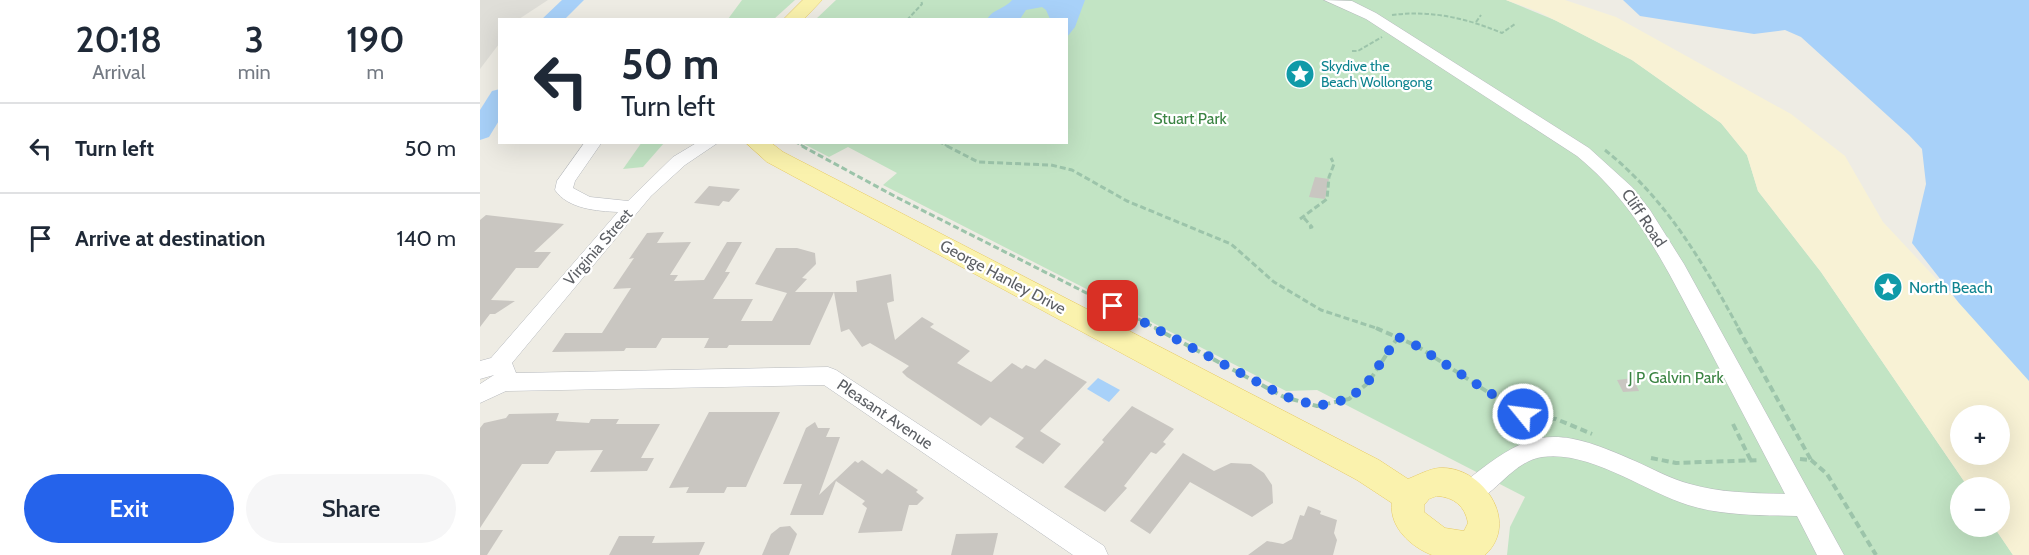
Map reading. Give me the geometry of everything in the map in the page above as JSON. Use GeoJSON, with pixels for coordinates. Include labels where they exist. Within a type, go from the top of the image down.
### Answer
{"type":"FeatureCollection","features":[{"type":"Feature","properties":{"kind":"main road"},"geometry":{"type":"LineString","coordinates":[[794,18],[813,0]]}},
{"type":"Feature","properties":{"kind":"main road","name":"George Hanley Drive"},"geometry":{"type":"LineString","coordinates":[[758,144],[786,163],[1368,470],[1410,497]]}},
{"type":"Feature","properties":{"kind":"main road"},"geometry":{"type":"LineString","coordinates":[[1437,482],[1460,486],[1470,493],[1481,508],[1484,525],[1481,536],[1465,552],[1440,550],[1428,546],[1418,538],[1406,517],[1406,507],[1410,497],[1426,484],[1437,482]]}},
{"type":"Feature","properties":{"kind":"street","name":"Cliff Road"},"geometry":{"type":"LineString","coordinates":[[1331,0],[1347,4],[1371,16],[1583,152],[1626,189],[1654,230],[1831,555]]}},
{"type":"Feature","properties":{"kind":"street"},"geometry":{"type":"LineString","coordinates":[[593,144],[566,181],[564,190],[571,196],[590,203],[632,207]]}},
{"type":"Feature","properties":{"kind":"street","name":"Virginia Street"},"geometry":{"type":"LineString","coordinates":[[493,373],[632,207],[679,161],[708,144]]}},
{"type":"Feature","properties":{"kind":"street"},"geometry":{"type":"LineString","coordinates":[[480,394],[493,389],[493,373]]}},
{"type":"Feature","properties":{"kind":"street","name":"Pleasant Avenue"},"geometry":{"type":"LineString","coordinates":[[493,373],[828,376],[1095,555]]}},
{"type":"Feature","properties":{"kind":"street"},"geometry":{"type":"LineString","coordinates":[[1470,493],[1522,454],[1532,449],[1552,446],[1588,453],[1656,484],[1710,500],[1729,503],[1804,505]]}},
{"type":"Feature","properties":{"kind":"path"},"geometry":{"type":"LineString","coordinates":[[909,18],[922,4],[921,0]]}},
{"type":"Feature","properties":{"kind":"path"},"geometry":{"type":"LineString","coordinates":[[1391,15],[1419,12],[1447,13],[1502,33],[1515,24]]}},
{"type":"Feature","properties":{"kind":"path"},"geometry":{"type":"LineString","coordinates":[[1476,22],[1481,15]]}},
{"type":"Feature","properties":{"kind":"path"},"geometry":{"type":"LineString","coordinates":[[1352,51],[1359,51],[1382,37],[1373,31]]}},
{"type":"Feature","properties":{"kind":"path"},"geometry":{"type":"LineString","coordinates":[[799,144],[898,198],[1191,346],[1284,396],[1317,406],[1349,399],[1368,382],[1398,337]]}},
{"type":"Feature","properties":{"kind":"path"},"geometry":{"type":"LineString","coordinates":[[943,144],[978,162],[1051,165],[1071,170],[1127,201],[1231,244],[1274,282],[1321,310],[1417,346],[1523,414],[1556,419],[1599,437]]}},
{"type":"Feature","properties":{"kind":"path"},"geometry":{"type":"LineString","coordinates":[[1308,228],[1312,226],[1302,218],[1327,199],[1329,177],[1334,164],[1331,158]]}},
{"type":"Feature","properties":{"kind":"path"},"geometry":{"type":"LineString","coordinates":[[1733,424],[1751,460]]}},
{"type":"Feature","properties":{"kind":"path"},"geometry":{"type":"LineString","coordinates":[[1642,455],[1676,464],[1780,459],[1810,460],[1820,467],[1876,555]]}},
{"type":"Feature","properties":{"kind":"shaded area"},"geometry":{"type":"Polygon","coordinates":[[[480,0],[548,0],[521,18],[498,18],[498,45],[480,69],[480,0]]]}},
{"type":"Feature","properties":{"kind":"green space"},"geometry":{"type":"Polygon","coordinates":[[[742,0],[795,0],[775,18],[729,18],[742,0]]]}},
{"type":"Feature","properties":{"kind":"green space"},"geometry":{"type":"Polygon","coordinates":[[[836,0],[1506,0],[1557,21],[1632,60],[1721,123],[1747,155],[1758,191],[1821,272],[1950,461],[1950,465],[1953,465],[1961,477],[1950,477],[1950,537],[2001,537],[2013,555],[1507,555],[1510,527],[1525,497],[1317,390],[1286,391],[883,185],[897,173],[848,147],[829,157],[804,144],[1068,144],[1068,18],[817,18],[836,0]]]}},
{"type":"Feature","properties":{"kind":"green space"},"geometry":{"type":"Polygon","coordinates":[[[641,144],[663,144],[643,167],[623,169],[641,144]]]}},
{"type":"Feature","properties":{"kind":"sand","name":"North Beach"},"geometry":{"type":"Polygon","coordinates":[[[1506,0],[1565,0],[1616,17],[1791,114],[1845,156],[1883,222],[1959,303],[2029,371],[2029,555],[2013,555],[2001,537],[2010,537],[2010,477],[1961,477],[1953,465],[2010,465],[2010,405],[1950,405],[1950,461],[1821,272],[1758,191],[1747,155],[1721,123],[1632,60],[1539,12],[1506,0]]]}},
{"type":"Feature","properties":{"kind":"water"},"geometry":{"type":"Polygon","coordinates":[[[1012,0],[1085,0],[1075,27],[1068,36],[1068,18],[1050,18],[1042,7],[1026,10],[1021,18],[988,18],[1012,0]]]}},
{"type":"Feature","properties":{"kind":"water"},"geometry":{"type":"Polygon","coordinates":[[[1623,0],[2029,0],[2029,381],[1959,303],[1912,243],[1926,184],[1922,149],[1909,135],[1801,37],[1785,30],[1754,34],[1640,16],[1623,0]]]}},
{"type":"Feature","properties":{"kind":"water"},"geometry":{"type":"Polygon","coordinates":[[[1098,378],[1120,390],[1109,402],[1087,389],[1098,378]]]}},
{"type":"Feature","properties":{"kind":"building"},"geometry":{"type":"Polygon","coordinates":[[[1298,66],[1316,73],[1302,83],[1284,75],[1298,66]]]}},
{"type":"Feature","properties":{"kind":"building"},"geometry":{"type":"Polygon","coordinates":[[[1315,177],[1329,179],[1325,199],[1309,197],[1315,177]]]}},
{"type":"Feature","properties":{"kind":"building"},"geometry":{"type":"Polygon","coordinates":[[[709,186],[740,189],[729,202],[723,201],[719,206],[694,203],[709,186]]]}},
{"type":"Feature","properties":{"kind":"building"},"geometry":{"type":"Polygon","coordinates":[[[486,215],[564,224],[534,252],[551,252],[538,268],[516,268],[491,300],[515,301],[495,314],[490,314],[480,327],[480,220],[486,215]]]}},
{"type":"Feature","properties":{"kind":"building"},"geometry":{"type":"Polygon","coordinates":[[[664,232],[657,243],[691,242],[670,275],[678,275],[674,281],[704,280],[727,242],[742,242],[725,272],[730,272],[713,299],[753,299],[741,321],[772,321],[787,293],[755,284],[776,248],[797,248],[815,253],[816,264],[802,278],[807,279],[795,292],[834,292],[810,345],[729,345],[727,348],[704,348],[709,338],[662,338],[656,348],[552,352],[565,333],[602,333],[631,288],[613,289],[634,258],[629,259],[647,233],[664,232]]]}},
{"type":"Feature","properties":{"kind":"building"},"geometry":{"type":"Polygon","coordinates":[[[891,274],[894,301],[887,303],[895,340],[922,317],[934,324],[930,327],[970,351],[957,363],[991,382],[1012,363],[1022,369],[1026,365],[1035,369],[1045,359],[1087,382],[1040,431],[1061,444],[1043,464],[1015,447],[1024,438],[990,417],[981,426],[907,377],[902,372],[909,366],[870,343],[862,347],[849,329],[841,332],[834,292],[857,292],[856,281],[891,274]]]}},
{"type":"Feature","properties":{"kind":"building"},"geometry":{"type":"Polygon","coordinates":[[[1633,378],[1639,391],[1623,392],[1617,380],[1633,378]]]}},
{"type":"Feature","properties":{"kind":"building"},"geometry":{"type":"Polygon","coordinates":[[[1132,406],[1174,429],[1163,442],[1166,444],[1156,454],[1151,452],[1124,486],[1127,488],[1105,512],[1064,487],[1132,406]]]}},
{"type":"Feature","properties":{"kind":"building"},"geometry":{"type":"Polygon","coordinates":[[[709,412],[780,412],[746,487],[727,487],[724,493],[686,493],[689,487],[669,488],[709,412]]]}},
{"type":"Feature","properties":{"kind":"building"},"geometry":{"type":"Polygon","coordinates":[[[559,413],[556,421],[589,423],[591,419],[619,419],[616,424],[660,424],[641,458],[654,458],[647,471],[590,472],[603,450],[556,451],[548,464],[522,464],[480,528],[480,428],[484,423],[506,418],[509,414],[559,413]]]}},
{"type":"Feature","properties":{"kind":"building"},"geometry":{"type":"Polygon","coordinates":[[[815,422],[818,428],[830,428],[826,437],[840,437],[819,495],[855,461],[858,463],[862,460],[882,474],[887,469],[918,490],[916,492],[924,498],[917,505],[909,505],[902,531],[858,533],[867,508],[862,504],[865,501],[836,481],[823,515],[790,515],[802,484],[783,484],[806,428],[815,422]]]}},
{"type":"Feature","properties":{"kind":"building"},"geometry":{"type":"Polygon","coordinates":[[[1183,453],[1214,471],[1231,463],[1251,464],[1264,473],[1272,485],[1273,503],[1252,517],[1190,482],[1150,534],[1130,521],[1183,453]]]}},
{"type":"Feature","properties":{"kind":"building"},"geometry":{"type":"Polygon","coordinates":[[[1308,506],[1321,511],[1320,514],[1337,520],[1334,533],[1337,540],[1333,555],[1248,555],[1267,541],[1283,544],[1292,539],[1300,515],[1304,516],[1308,506]]]}},
{"type":"Feature","properties":{"kind":"building"},"geometry":{"type":"Polygon","coordinates":[[[790,526],[797,534],[789,555],[762,555],[771,534],[780,527],[790,526]]]}},
{"type":"Feature","properties":{"kind":"building"},"geometry":{"type":"Polygon","coordinates":[[[480,530],[503,530],[487,555],[480,555],[480,530]]]}},
{"type":"Feature","properties":{"kind":"building"},"geometry":{"type":"Polygon","coordinates":[[[998,533],[993,555],[951,555],[956,534],[998,533]]]}},
{"type":"Feature","properties":{"kind":"building"},"geometry":{"type":"Polygon","coordinates":[[[619,536],[655,536],[652,543],[705,542],[699,555],[609,555],[619,536]]]}},
{"type":"Feature","properties":{"kind":"waterway"},"geometry":{"type":"LineString","coordinates":[[553,18],[574,0]]}},
{"type":"Feature","properties":{"kind":"waterway"},"geometry":{"type":"LineString","coordinates":[[480,132],[498,100]]}},
{"type":"Feature","properties":{"kind":"place","name":"Skydive the Beach Wollongong"},"geometry":{"type":"Point","coordinates":[1300,74]}},
{"type":"Feature","properties":{"kind":"place","name":"North Beach"},"geometry":{"type":"Point","coordinates":[1888,287]}},
{"type":"Feature","properties":{"kind":"route"},"geometry":{"type":"LineString","coordinates":[[1113,306],[1284,396],[1317,406],[1349,399],[1368,382],[1398,337],[1417,346],[1497,400],[1523,414]]}},
{"type":"Feature","properties":{"kind":"park label","name":"Stuart Park"},"geometry":{"type":"Point","coordinates":[1190,118]}},
{"type":"Feature","properties":{"kind":"park label","name":"J P Galvin Park"},"geometry":{"type":"Point","coordinates":[1676,377]}}]}
